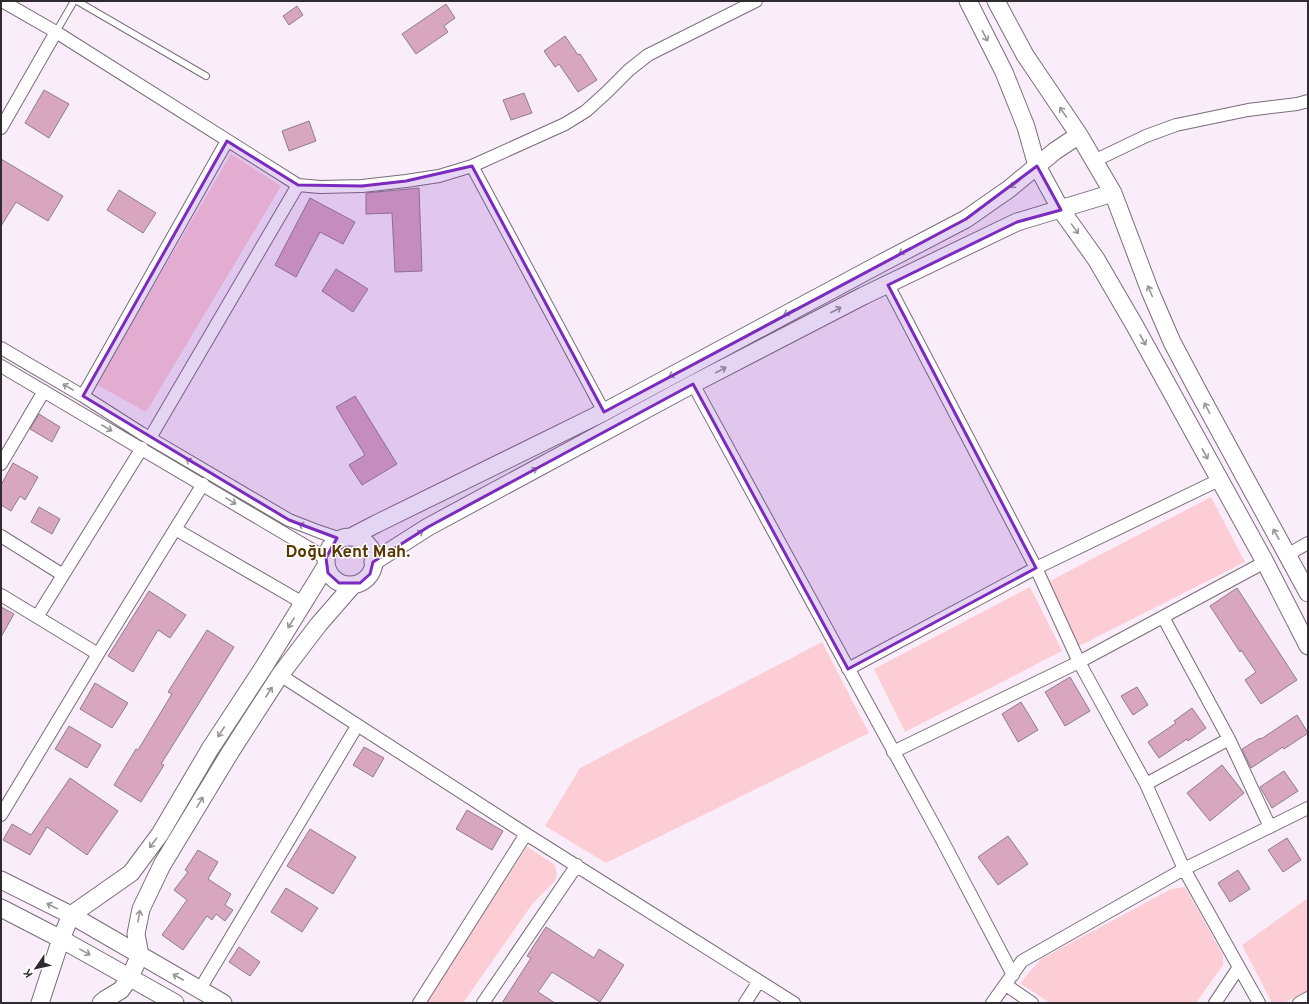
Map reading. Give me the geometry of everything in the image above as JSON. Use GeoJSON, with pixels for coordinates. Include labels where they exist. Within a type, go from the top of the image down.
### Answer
{"type":"FeatureCollection","features":[{"type":"Feature","properties":{"kind":"street"},"geometry":{"type":"LineString","coordinates":[[2,1],[56,32],[298,185],[320,187],[362,186],[406,182],[439,176],[472,166],[565,124],[586,111],[629,70],[648,55],[756,1]]}},
{"type":"Feature","properties":{"kind":"street"},"geometry":{"type":"LineString","coordinates":[[968,1],[1004,72],[1026,128],[1037,166],[1061,210],[1096,259],[1118,297],[1265,562],[1308,646]]}},
{"type":"Feature","properties":{"kind":"street"},"geometry":{"type":"LineString","coordinates":[[996,1],[1025,55],[1079,135],[1113,193],[1150,291],[1172,342],[1308,593]]}},
{"type":"Feature","properties":{"kind":"street"},"geometry":{"type":"LineString","coordinates":[[1,128],[56,32]]}},
{"type":"Feature","properties":{"kind":"street"},"geometry":{"type":"LineString","coordinates":[[1094,161],[1146,136],[1176,125],[1248,110],[1308,102]]}},
{"type":"Feature","properties":{"kind":"street"},"geometry":{"type":"LineString","coordinates":[[40,1003],[61,939],[71,915],[131,873],[160,834],[210,749],[265,665],[303,603],[326,562],[332,545],[604,412],[864,272],[966,219],[1009,189],[1055,150],[1079,135]]}},
{"type":"Feature","properties":{"kind":"street"},"geometry":{"type":"LineString","coordinates":[[83,396],[227,141]]}},
{"type":"Feature","properties":{"kind":"street"},"geometry":{"type":"LineString","coordinates":[[472,166],[604,412]]}},
{"type":"Feature","properties":{"kind":"street"},"geometry":{"type":"LineString","coordinates":[[150,438],[298,185]]}},
{"type":"Feature","properties":{"kind":"street"},"geometry":{"type":"LineString","coordinates":[[373,562],[428,527],[693,384],[863,296],[1017,222],[1061,210],[1113,193]]}},
{"type":"Feature","properties":{"kind":"street"},"geometry":{"type":"LineString","coordinates":[[888,285],[1036,568],[1079,662],[1146,784],[1184,869],[1259,1003]]}},
{"type":"Feature","properties":{"kind":"street"},"geometry":{"type":"LineString","coordinates":[[1,348],[289,520],[320,532],[358,539],[365,543],[372,554],[373,562],[370,574],[360,583],[353,585],[339,583],[328,573],[326,562],[203,484],[1,366]]}},
{"type":"Feature","properties":{"kind":"street"},"geometry":{"type":"LineString","coordinates":[[693,384],[893,752],[1009,980],[1032,1003]]}},
{"type":"Feature","properties":{"kind":"street"},"geometry":{"type":"LineString","coordinates":[[1,464],[44,391]]}},
{"type":"Feature","properties":{"kind":"street"},"geometry":{"type":"LineString","coordinates":[[37,617],[142,448]]}},
{"type":"Feature","properties":{"kind":"street"},"geometry":{"type":"LineString","coordinates":[[848,669],[1036,568],[1219,480]]}},
{"type":"Feature","properties":{"kind":"street"},"geometry":{"type":"LineString","coordinates":[[1,815],[203,484]]}},
{"type":"Feature","properties":{"kind":"street"},"geometry":{"type":"LineString","coordinates":[[175,530],[303,603]]}},
{"type":"Feature","properties":{"kind":"street"},"geometry":{"type":"LineString","coordinates":[[1,536],[63,575]]}},
{"type":"Feature","properties":{"kind":"street"},"geometry":{"type":"LineString","coordinates":[[1287,555],[1308,543]]}},
{"type":"Feature","properties":{"kind":"street"},"geometry":{"type":"LineString","coordinates":[[893,752],[1079,662],[1265,562]]}},
{"type":"Feature","properties":{"kind":"street"},"geometry":{"type":"LineString","coordinates":[[101,1003],[121,990],[130,977],[140,955],[136,934],[141,909],[162,865],[230,750],[280,675],[319,624],[353,585]]}},
{"type":"Feature","properties":{"kind":"street"},"geometry":{"type":"LineString","coordinates":[[1,595],[98,654]]}},
{"type":"Feature","properties":{"kind":"street"},"geometry":{"type":"LineString","coordinates":[[1163,617],[1229,739],[1270,827]]}},
{"type":"Feature","properties":{"kind":"street"},"geometry":{"type":"LineString","coordinates":[[280,675],[526,834],[794,1003]]}},
{"type":"Feature","properties":{"kind":"street"},"geometry":{"type":"LineString","coordinates":[[200,990],[357,726]]}},
{"type":"Feature","properties":{"kind":"street"},"geometry":{"type":"LineString","coordinates":[[1146,784],[1229,739]]}},
{"type":"Feature","properties":{"kind":"street"},"geometry":{"type":"LineString","coordinates":[[992,1003],[1022,961],[1184,869],[1308,808]]}},
{"type":"Feature","properties":{"kind":"street"},"geometry":{"type":"LineString","coordinates":[[419,1003],[526,834]]}},
{"type":"Feature","properties":{"kind":"street"},"geometry":{"type":"LineString","coordinates":[[483,1003],[577,865]]}},
{"type":"Feature","properties":{"kind":"street"},"geometry":{"type":"LineString","coordinates":[[1,880],[71,915],[223,1003]]}},
{"type":"Feature","properties":{"kind":"street"},"geometry":{"type":"LineString","coordinates":[[1,908],[61,939],[175,1003]]}},
{"type":"Feature","properties":{"kind":"street"},"geometry":{"type":"LineString","coordinates":[[1215,1003],[1239,967]]}},
{"type":"Feature","properties":{"kind":"street"},"geometry":{"type":"LineString","coordinates":[[745,1003],[759,981]]}},
{"type":"Feature","properties":{"kind":"street"},"geometry":{"type":"LineString","coordinates":[[1299,1003],[1308,998]]}},
{"type":"Feature","properties":{"kind":"lane"},"geometry":{"type":"LineString","coordinates":[[56,32],[75,1],[206,76]]}},
{"type":"Feature","properties":{"kind":"highlighted area"},"geometry":{"type":"Polygon","coordinates":[[[227,141],[298,185],[362,186],[406,181],[472,166],[604,412],[966,219],[1037,166],[1061,210],[1017,222],[888,285],[1036,568],[848,669],[693,384],[428,527],[373,562],[370,574],[360,583],[339,583],[328,573],[326,558],[337,538],[289,520],[83,396],[227,141]]]}},
{"type":"Feature","properties":{"kind":"shaded area"},"geometry":{"type":"Polygon","coordinates":[[[231,154],[281,186],[146,412],[96,384],[231,154]]]}},
{"type":"Feature","properties":{"kind":"shaded area"},"geometry":{"type":"Polygon","coordinates":[[[1211,497],[1245,562],[1077,647],[1048,582],[1211,497]]]}},
{"type":"Feature","properties":{"kind":"shaded area"},"geometry":{"type":"Polygon","coordinates":[[[1030,587],[1062,651],[905,732],[874,669],[1030,587]]]}},
{"type":"Feature","properties":{"kind":"shaded area"},"geometry":{"type":"Polygon","coordinates":[[[822,642],[869,733],[606,863],[545,826],[580,768],[822,642]]]}},
{"type":"Feature","properties":{"kind":"shaded area"},"geometry":{"type":"Polygon","coordinates":[[[527,847],[554,864],[557,873],[555,881],[533,903],[463,1003],[424,1003],[527,847]]]}},
{"type":"Feature","properties":{"kind":"shaded area"},"geometry":{"type":"Polygon","coordinates":[[[1185,887],[1223,955],[1223,965],[1196,1003],[1050,1003],[1020,983],[1041,959],[1171,889],[1185,887]]]}},
{"type":"Feature","properties":{"kind":"shaded area"},"geometry":{"type":"Polygon","coordinates":[[[1308,898],[1308,991],[1283,1003],[1272,1003],[1242,945],[1308,898]]]}},
{"type":"Feature","properties":{"kind":"building"},"geometry":{"type":"Polygon","coordinates":[[[446,4],[455,18],[444,26],[448,32],[416,54],[402,34],[446,4]]]}},
{"type":"Feature","properties":{"kind":"building"},"geometry":{"type":"Polygon","coordinates":[[[297,6],[303,15],[289,25],[283,16],[297,6]]]}},
{"type":"Feature","properties":{"kind":"building"},"geometry":{"type":"Polygon","coordinates":[[[565,36],[578,55],[580,54],[597,80],[578,92],[559,64],[555,67],[544,51],[565,36]]]}},
{"type":"Feature","properties":{"kind":"building"},"geometry":{"type":"Polygon","coordinates":[[[44,90],[69,104],[49,138],[25,123],[44,90]]]}},
{"type":"Feature","properties":{"kind":"building"},"geometry":{"type":"Polygon","coordinates":[[[524,93],[532,113],[511,120],[503,100],[524,93]]]}},
{"type":"Feature","properties":{"kind":"building"},"geometry":{"type":"Polygon","coordinates":[[[309,121],[316,141],[289,151],[282,131],[309,121]]]}},
{"type":"Feature","properties":{"kind":"building"},"geometry":{"type":"Polygon","coordinates":[[[1,159],[63,196],[48,221],[16,202],[1,226],[1,159]]]}},
{"type":"Feature","properties":{"kind":"building"},"geometry":{"type":"Polygon","coordinates":[[[419,188],[422,271],[395,272],[392,213],[366,214],[366,193],[419,188]]]}},
{"type":"Feature","properties":{"kind":"building"},"geometry":{"type":"Polygon","coordinates":[[[119,190],[156,213],[143,233],[107,210],[119,190]]]}},
{"type":"Feature","properties":{"kind":"building"},"geometry":{"type":"Polygon","coordinates":[[[310,198],[355,222],[343,244],[320,232],[296,277],[275,265],[310,198]]]}},
{"type":"Feature","properties":{"kind":"building"},"geometry":{"type":"Polygon","coordinates":[[[336,269],[368,289],[353,312],[322,291],[336,269]]]}},
{"type":"Feature","properties":{"kind":"building"},"geometry":{"type":"Polygon","coordinates":[[[355,396],[397,464],[362,485],[349,465],[365,455],[336,407],[355,396]]]}},
{"type":"Feature","properties":{"kind":"building"},"geometry":{"type":"Polygon","coordinates":[[[39,414],[60,427],[52,442],[30,429],[39,414]]]}},
{"type":"Feature","properties":{"kind":"building"},"geometry":{"type":"Polygon","coordinates":[[[13,463],[38,477],[25,500],[20,496],[11,511],[1,505],[1,485],[13,463]]]}},
{"type":"Feature","properties":{"kind":"building"},"geometry":{"type":"Polygon","coordinates":[[[39,507],[60,519],[52,534],[31,522],[39,507]]]}},
{"type":"Feature","properties":{"kind":"building"},"geometry":{"type":"Polygon","coordinates":[[[1237,588],[1297,680],[1261,704],[1245,680],[1256,672],[1241,650],[1240,652],[1210,606],[1237,588]]]}},
{"type":"Feature","properties":{"kind":"building"},"geometry":{"type":"Polygon","coordinates":[[[149,591],[186,615],[170,638],[158,630],[133,672],[108,656],[149,591]]]}},
{"type":"Feature","properties":{"kind":"building"},"geometry":{"type":"Polygon","coordinates":[[[1,607],[14,614],[1,637],[1,607]]]}},
{"type":"Feature","properties":{"kind":"building"},"geometry":{"type":"Polygon","coordinates":[[[207,630],[234,647],[161,764],[164,765],[141,802],[114,785],[136,749],[138,750],[172,694],[168,692],[207,630]]]}},
{"type":"Feature","properties":{"kind":"building"},"geometry":{"type":"Polygon","coordinates":[[[1070,677],[1090,711],[1065,726],[1045,692],[1070,677]]]}},
{"type":"Feature","properties":{"kind":"building"},"geometry":{"type":"Polygon","coordinates":[[[95,683],[128,703],[112,728],[80,709],[95,683]]]}},
{"type":"Feature","properties":{"kind":"building"},"geometry":{"type":"Polygon","coordinates":[[[1137,687],[1148,705],[1133,715],[1121,696],[1137,687]]]}},
{"type":"Feature","properties":{"kind":"building"},"geometry":{"type":"Polygon","coordinates":[[[1021,702],[1038,730],[1018,742],[1002,714],[1021,702]]]}},
{"type":"Feature","properties":{"kind":"building"},"geometry":{"type":"Polygon","coordinates":[[[1192,708],[1206,728],[1188,741],[1187,739],[1159,758],[1148,742],[1176,723],[1174,721],[1192,708]]]}},
{"type":"Feature","properties":{"kind":"building"},"geometry":{"type":"Polygon","coordinates":[[[1297,715],[1308,733],[1251,768],[1242,749],[1260,738],[1261,739],[1297,715]]]}},
{"type":"Feature","properties":{"kind":"building"},"geometry":{"type":"Polygon","coordinates":[[[69,726],[101,745],[87,768],[55,749],[69,726]]]}},
{"type":"Feature","properties":{"kind":"building"},"geometry":{"type":"Polygon","coordinates":[[[364,747],[384,758],[373,777],[353,765],[364,747]]]}},
{"type":"Feature","properties":{"kind":"building"},"geometry":{"type":"Polygon","coordinates":[[[1222,765],[1244,793],[1210,821],[1187,793],[1222,765]]]}},
{"type":"Feature","properties":{"kind":"building"},"geometry":{"type":"Polygon","coordinates":[[[1284,771],[1298,791],[1272,808],[1260,787],[1284,771]]]}},
{"type":"Feature","properties":{"kind":"building"},"geometry":{"type":"Polygon","coordinates":[[[70,778],[118,811],[87,855],[47,827],[30,855],[3,840],[12,824],[31,835],[70,778]]]}},
{"type":"Feature","properties":{"kind":"building"},"geometry":{"type":"Polygon","coordinates":[[[467,810],[503,831],[492,850],[456,829],[467,810]]]}},
{"type":"Feature","properties":{"kind":"building"},"geometry":{"type":"Polygon","coordinates":[[[310,829],[356,857],[333,894],[287,866],[310,829]]]}},
{"type":"Feature","properties":{"kind":"building"},"geometry":{"type":"Polygon","coordinates":[[[1008,836],[1028,864],[998,885],[978,857],[1008,836]]]}},
{"type":"Feature","properties":{"kind":"building"},"geometry":{"type":"Polygon","coordinates":[[[1287,838],[1301,860],[1283,872],[1268,850],[1287,838]]]}},
{"type":"Feature","properties":{"kind":"building"},"geometry":{"type":"Polygon","coordinates":[[[198,850],[218,862],[208,879],[231,894],[225,905],[233,910],[225,921],[216,914],[212,920],[207,916],[183,950],[162,935],[187,900],[174,890],[188,872],[185,870],[198,850]]]}},
{"type":"Feature","properties":{"kind":"building"},"geometry":{"type":"Polygon","coordinates":[[[1238,870],[1250,889],[1230,902],[1218,883],[1238,870]]]}},
{"type":"Feature","properties":{"kind":"building"},"geometry":{"type":"Polygon","coordinates":[[[286,888],[318,908],[302,932],[271,912],[286,888]]]}},
{"type":"Feature","properties":{"kind":"building"},"geometry":{"type":"Polygon","coordinates":[[[546,927],[594,958],[599,949],[624,965],[600,1002],[552,972],[538,992],[555,1003],[502,1003],[531,958],[527,956],[546,927]]]}},
{"type":"Feature","properties":{"kind":"building"},"geometry":{"type":"Polygon","coordinates":[[[239,947],[260,962],[250,976],[229,962],[239,947]]]}},
{"type":"Feature","properties":{"kind":"district","name":"Doğu Kent Mah."},"geometry":{"type":"Point","coordinates":[348,551]}}]}
